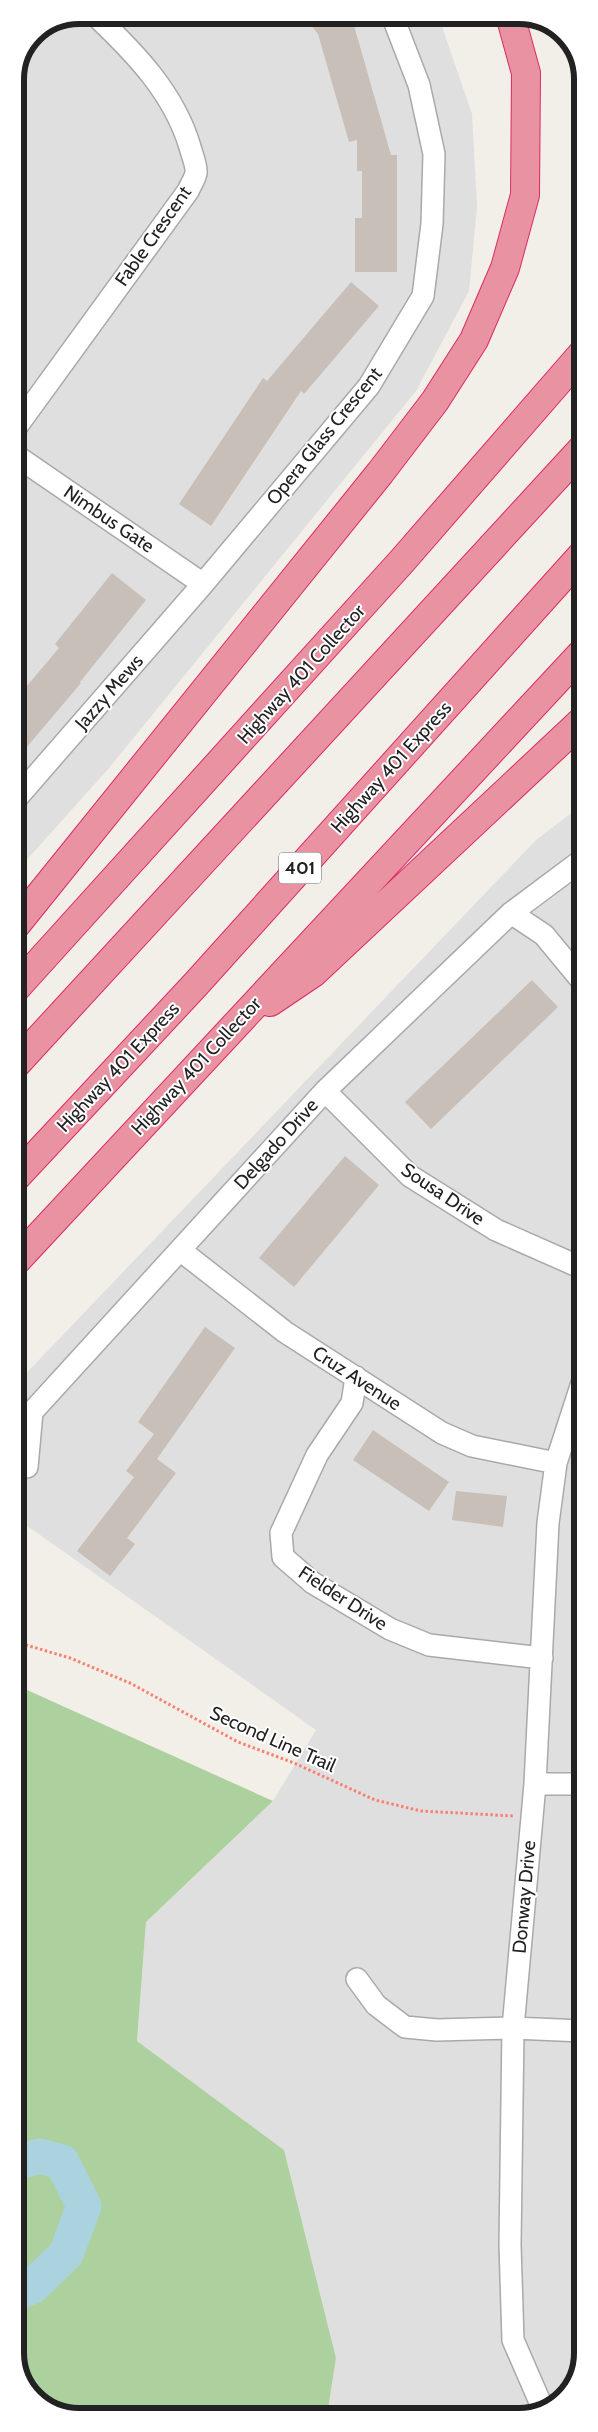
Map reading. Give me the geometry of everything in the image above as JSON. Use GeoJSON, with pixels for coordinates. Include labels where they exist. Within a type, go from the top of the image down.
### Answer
{"type":"FeatureCollection","features":[{"type":"Feature","properties":{"kind":"highway"},"geometry":{"type":"LineString","coordinates":[[24,916],[386,466],[435,401],[474,340],[505,268],[525,195],[526,73],[512,24]]}},
{"type":"Feature","properties":{"kind":"highway","name":"Highway 401 Collector"},"geometry":{"type":"LineString","coordinates":[[24,980],[402,561],[574,363]]}},
{"type":"Feature","properties":{"kind":"highway"},"geometry":{"type":"LineString","coordinates":[[24,1055],[574,458]]}},
{"type":"Feature","properties":{"kind":"highway","name":"Highway 401 Express"},"geometry":{"type":"LineString","coordinates":[[24,1168],[196,984],[574,564]]}},
{"type":"Feature","properties":{"kind":"highway","name":"Highway 401 Collector"},"geometry":{"type":"LineString","coordinates":[[24,1252],[574,662]]}},
{"type":"Feature","properties":{"kind":"highway"},"geometry":{"type":"LineString","coordinates":[[228,1031],[313,973],[574,729]]}},
{"type":"Feature","properties":{"kind":"street","name":"Fable Crescent"},"geometry":{"type":"LineString","coordinates":[[24,417],[188,191],[196,174],[187,138],[178,116],[156,80],[104,24]]}},
{"type":"Feature","properties":{"kind":"street","name":"Opera Glass Crescent"},"geometry":{"type":"LineString","coordinates":[[203,584],[369,386],[423,296],[432,224],[434,154],[419,86],[395,24]]}},
{"type":"Feature","properties":{"kind":"street","name":"Nimbus Gate"},"geometry":{"type":"LineString","coordinates":[[24,461],[203,584]]}},
{"type":"Feature","properties":{"kind":"street","name":"Jazzy Mews"},"geometry":{"type":"LineString","coordinates":[[24,790],[203,584]]}},
{"type":"Feature","properties":{"kind":"street","name":"Delgado Drive"},"geometry":{"type":"LineString","coordinates":[[27,1467],[32,1412],[325,1090],[511,913],[574,866]]}},
{"type":"Feature","properties":{"kind":"street"},"geometry":{"type":"LineString","coordinates":[[511,913],[544,935],[574,971]]}},
{"type":"Feature","properties":{"kind":"street","name":"Sousa Drive"},"geometry":{"type":"LineString","coordinates":[[325,1090],[410,1176],[496,1230],[574,1264]]}},
{"type":"Feature","properties":{"kind":"street","name":"Cruz Avenue"},"geometry":{"type":"LineString","coordinates":[[180,1250],[285,1332],[450,1436],[472,1446],[556,1463]]}},
{"type":"Feature","properties":{"kind":"street","name":"Fielder Drive"},"geometry":{"type":"LineString","coordinates":[[356,1377],[352,1404],[317,1455],[281,1533],[283,1557],[313,1583],[382,1625],[429,1645],[542,1658]]}},
{"type":"Feature","properties":{"kind":"street","name":"Donway Drive"},"geometry":{"type":"LineString","coordinates":[[541,2404],[513,2340],[510,2245],[514,2028],[535,1784],[548,1523],[556,1463],[574,1408]]}},
{"type":"Feature","properties":{"kind":"street"},"geometry":{"type":"LineString","coordinates":[[535,1784],[574,1784]]}},
{"type":"Feature","properties":{"kind":"street"},"geometry":{"type":"LineString","coordinates":[[356,1979],[376,2005],[405,2027],[437,2030],[514,2028],[574,2031]]}},
{"type":"Feature","properties":{"kind":"path","name":"Second Line Trail"},"geometry":{"type":"LineString","coordinates":[[24,1644],[70,1658],[130,1682],[238,1742],[294,1763],[375,1800],[421,1811],[531,1816]]}},
{"type":"Feature","properties":{"kind":"shaded area"},"geometry":{"type":"Polygon","coordinates":[[[79,24],[441,24],[472,114],[477,206],[469,291],[416,391],[109,768],[24,863],[24,79],[28,58],[33,48],[48,33],[68,25],[79,24]]]}},
{"type":"Feature","properties":{"kind":"shaded area"},"geometry":{"type":"Polygon","coordinates":[[[574,811],[573,2364],[565,2384],[555,2395],[547,2401],[530,2407],[328,2408],[336,2358],[284,2150],[137,2041],[146,1922],[273,1801],[316,1730],[24,1524],[24,1376],[536,840],[574,811]]]}},
{"type":"Feature","properties":{"kind":"green space"},"geometry":{"type":"Polygon","coordinates":[[[24,1689],[273,1801],[146,1922],[137,2041],[284,2150],[336,2358],[328,2408],[75,2408],[58,2404],[48,2399],[31,2381],[25,2364],[24,2353],[24,1689]]]}},
{"type":"Feature","properties":{"kind":"building"},"geometry":{"type":"Polygon","coordinates":[[[310,24],[354,24],[391,155],[397,155],[397,272],[355,272],[355,218],[362,218],[362,171],[357,171],[357,140],[349,142],[318,34],[310,24]]]}},
{"type":"Feature","properties":{"kind":"building"},"geometry":{"type":"Polygon","coordinates":[[[351,282],[379,306],[304,394],[301,391],[211,526],[179,504],[263,378],[267,381],[351,282]]]}},
{"type":"Feature","properties":{"kind":"building"},"geometry":{"type":"Polygon","coordinates":[[[112,573],[146,600],[81,683],[24,750],[24,689],[59,648],[55,644],[112,573]]]}},
{"type":"Feature","properties":{"kind":"building"},"geometry":{"type":"Polygon","coordinates":[[[532,980],[558,1007],[431,1129],[405,1102],[532,980]]]}},
{"type":"Feature","properties":{"kind":"building"},"geometry":{"type":"Polygon","coordinates":[[[345,1156],[379,1185],[294,1287],[259,1258],[345,1156]]]}},
{"type":"Feature","properties":{"kind":"building"},"geometry":{"type":"Polygon","coordinates":[[[205,1327],[235,1348],[157,1459],[176,1473],[127,1538],[135,1544],[110,1576],[77,1551],[134,1477],[126,1471],[154,1434],[138,1422],[205,1327]]]}},
{"type":"Feature","properties":{"kind":"building"},"geometry":{"type":"Polygon","coordinates":[[[373,1430],[449,1482],[429,1511],[353,1460],[373,1430]]]}},
{"type":"Feature","properties":{"kind":"building"},"geometry":{"type":"Polygon","coordinates":[[[456,1491],[507,1496],[503,1527],[452,1520],[456,1491]]]}},
{"type":"Feature","properties":{"kind":"waterway"},"geometry":{"type":"LineString","coordinates":[[24,2161],[39,2156],[62,2162],[84,2206],[66,2254],[33,2286],[24,2290]]}}]}
